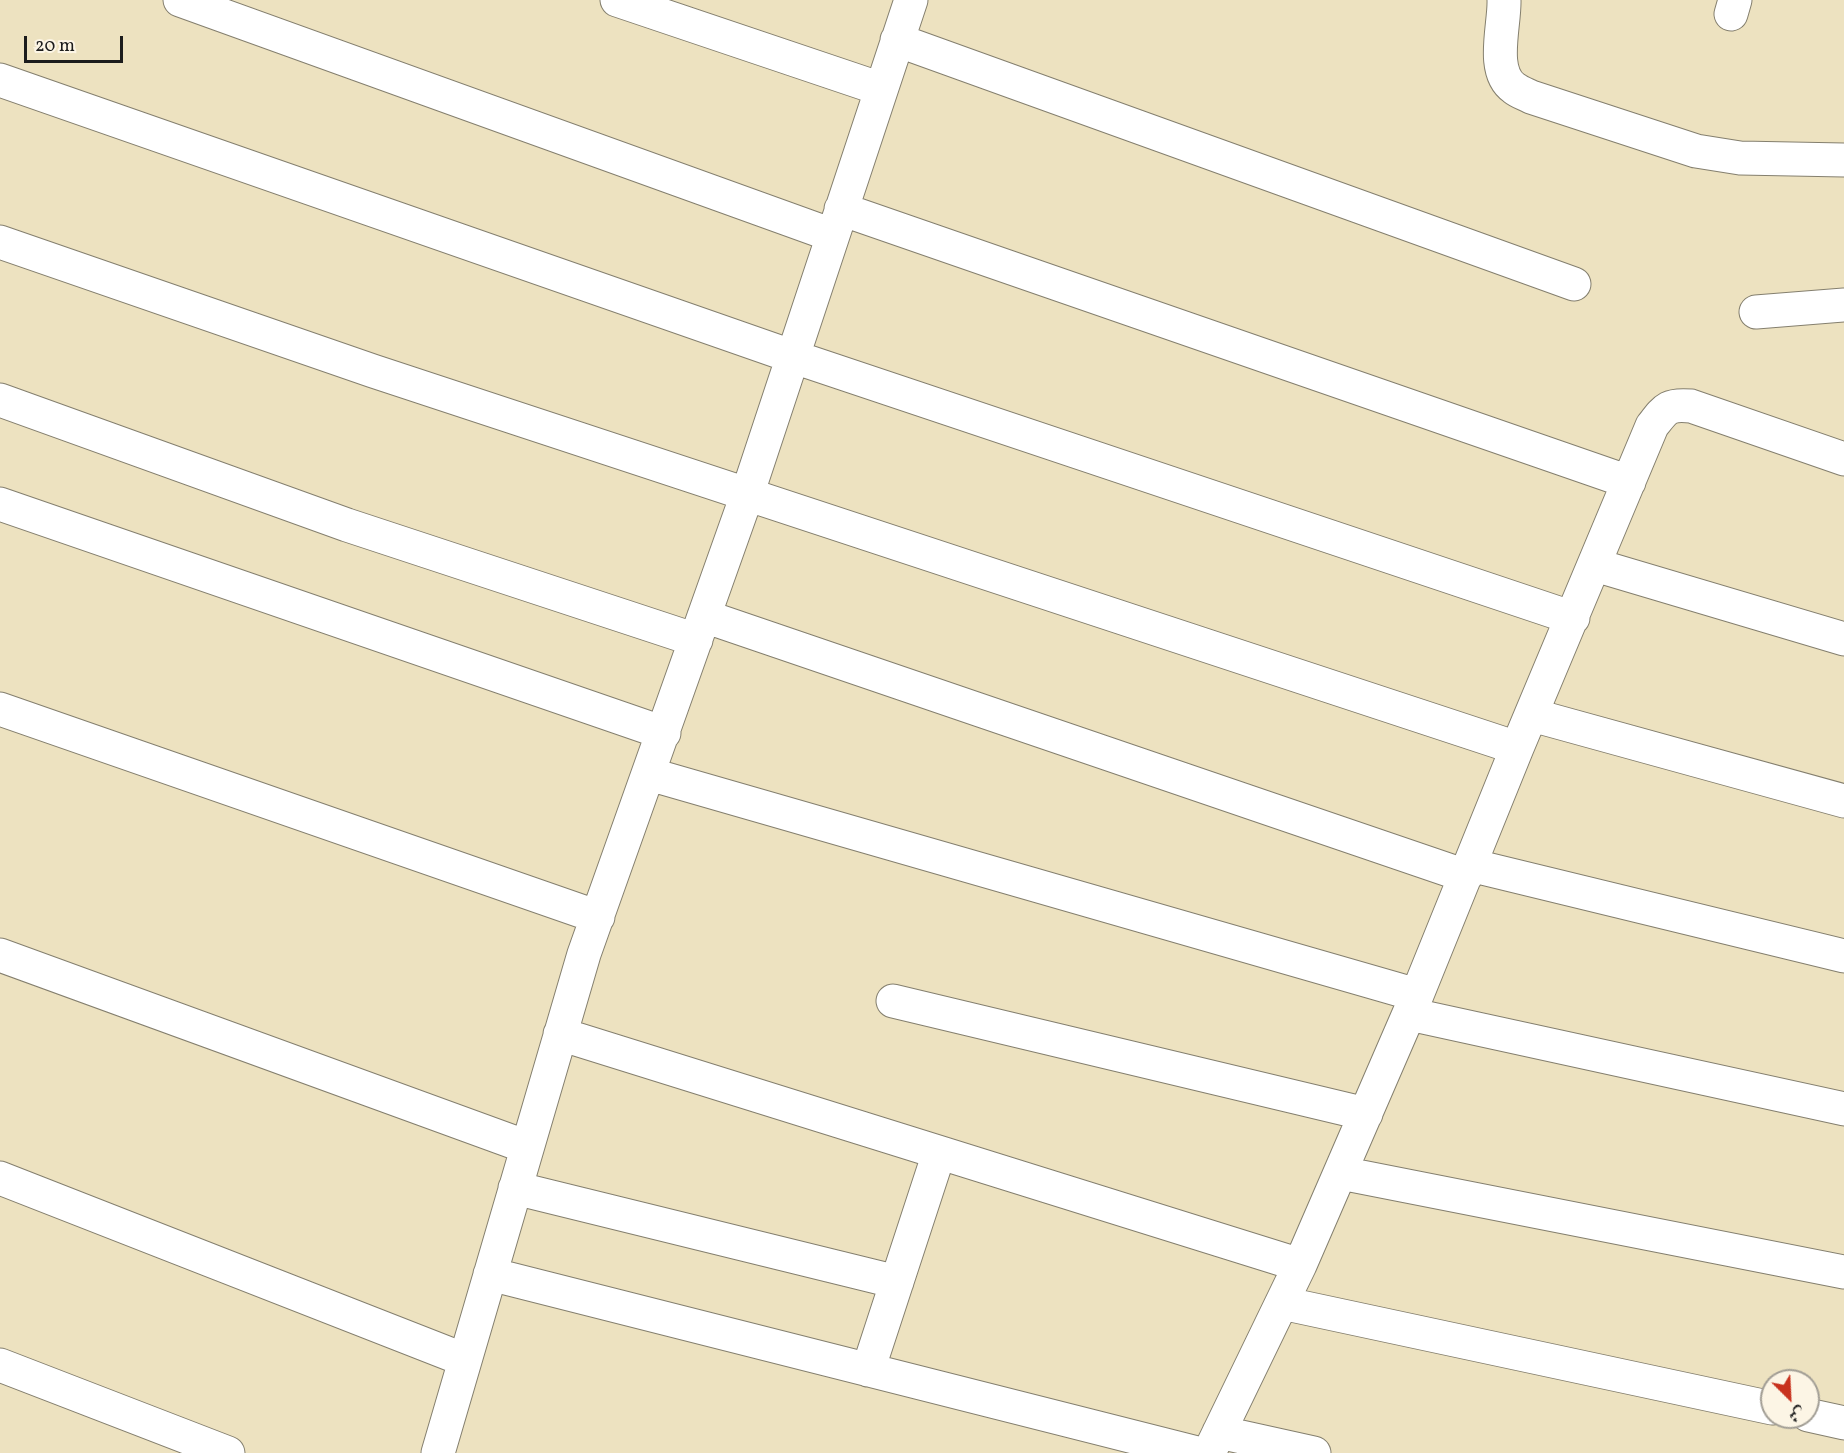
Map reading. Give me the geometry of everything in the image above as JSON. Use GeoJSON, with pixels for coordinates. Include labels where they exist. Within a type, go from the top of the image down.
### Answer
{"type":"FeatureCollection","features":[{"type":"Feature","properties":{"kind":"street"},"geometry":{"type":"LineString","coordinates":[[180,0],[837,222],[1629,482]]}},
{"type":"Feature","properties":{"kind":"street"},"geometry":{"type":"LineString","coordinates":[[617,0],[881,89]]}},
{"type":"Feature","properties":{"kind":"street"},"geometry":{"type":"LineString","coordinates":[[438,1453],[584,954],[747,495],[791,356],[911,0]]}},
{"type":"Feature","properties":{"kind":"street"},"geometry":{"type":"LineString","coordinates":[[1504,0],[1500,53],[1503,74],[1512,87],[1531,97],[1696,151],[1740,158],[1844,160]]}},
{"type":"Feature","properties":{"kind":"street"},"geometry":{"type":"LineString","coordinates":[[897,40],[1574,284]]}},
{"type":"Feature","properties":{"kind":"street"},"geometry":{"type":"LineString","coordinates":[[0,80],[791,356],[1573,618]]}},
{"type":"Feature","properties":{"kind":"street"},"geometry":{"type":"LineString","coordinates":[[0,242],[747,495],[1517,748]]}},
{"type":"Feature","properties":{"kind":"street"},"geometry":{"type":"LineString","coordinates":[[1756,312],[1844,305]]}},
{"type":"Feature","properties":{"kind":"street"},"geometry":{"type":"LineString","coordinates":[[0,400],[347,525],[700,628],[1468,871],[1844,956]]}},
{"type":"Feature","properties":{"kind":"street"},"geometry":{"type":"LineString","coordinates":[[1208,1446],[1282,1303],[1341,1173],[1652,426],[1663,412],[1675,405],[1691,406],[1844,459]]}},
{"type":"Feature","properties":{"kind":"street"},"geometry":{"type":"LineString","coordinates":[[0,504],[664,733]]}},
{"type":"Feature","properties":{"kind":"street"},"geometry":{"type":"LineString","coordinates":[[1595,565],[1844,639]]}},
{"type":"Feature","properties":{"kind":"street"},"geometry":{"type":"LineString","coordinates":[[0,709],[598,917]]}},
{"type":"Feature","properties":{"kind":"street"},"geometry":{"type":"LineString","coordinates":[[1532,715],[1844,801]]}},
{"type":"Feature","properties":{"kind":"street"},"geometry":{"type":"LineString","coordinates":[[649,774],[1413,1004],[1844,1109]]}},
{"type":"Feature","properties":{"kind":"street"},"geometry":{"type":"LineString","coordinates":[[0,955],[527,1147]]}},
{"type":"Feature","properties":{"kind":"street"},"geometry":{"type":"LineString","coordinates":[[893,1001],[1366,1114]]}},
{"type":"Feature","properties":{"kind":"street"},"geometry":{"type":"LineString","coordinates":[[560,1034],[1300,1265]]}},
{"type":"Feature","properties":{"kind":"street"},"geometry":{"type":"LineString","coordinates":[[868,1370],[939,1153]]}},
{"type":"Feature","properties":{"kind":"street"},"geometry":{"type":"LineString","coordinates":[[1341,1173],[1844,1272]]}},
{"type":"Feature","properties":{"kind":"street"},"geometry":{"type":"LineString","coordinates":[[0,1178],[465,1360]]}},
{"type":"Feature","properties":{"kind":"street"},"geometry":{"type":"LineString","coordinates":[[515,1188],[897,1282]]}},
{"type":"Feature","properties":{"kind":"street"},"geometry":{"type":"LineString","coordinates":[[490,1274],[868,1370],[1208,1446],[1314,1453]]}},
{"type":"Feature","properties":{"kind":"street"},"geometry":{"type":"LineString","coordinates":[[1282,1303],[1760,1405]]}},
{"type":"Feature","properties":{"kind":"street"},"geometry":{"type":"LineString","coordinates":[[0,1365],[228,1453]]}},
{"type":"Feature","properties":{"kind":"street"},"geometry":{"type":"LineString","coordinates":[[1820,1418],[1844,1423]]}}]}
